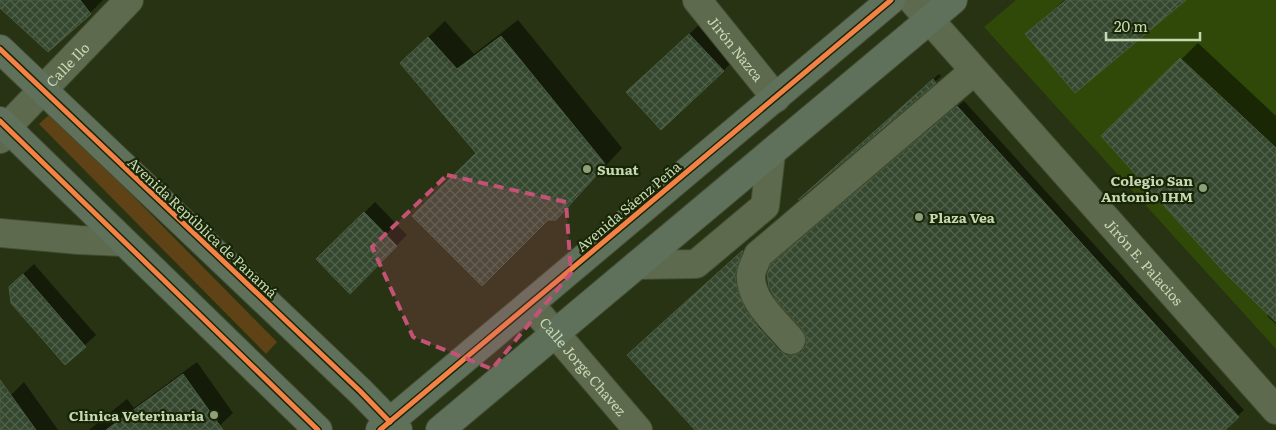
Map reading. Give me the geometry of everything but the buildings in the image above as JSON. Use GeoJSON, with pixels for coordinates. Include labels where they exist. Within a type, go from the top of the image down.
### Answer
{"type":"FeatureCollection","features":[{"type":"Feature","properties":{"kind":"main road","name":"Avenida Sáenz Peña"},"geometry":{"type":"LineString","coordinates":[[389,427],[530,304],[891,0]]}},
{"type":"Feature","properties":{"kind":"main road"},"geometry":{"type":"LineString","coordinates":[[440,430],[771,154],[921,10],[954,0]]}},
{"type":"Feature","properties":{"kind":"main road","name":"Avenida República de Panamá"},"geometry":{"type":"LineString","coordinates":[[0,49],[353,384],[389,427]]}},
{"type":"Feature","properties":{"kind":"main road"},"geometry":{"type":"LineString","coordinates":[[2,129],[123,242],[318,430]]}},
{"type":"Feature","properties":{"kind":"street","name":"Calle Ilo"},"geometry":{"type":"LineString","coordinates":[[2,129],[129,0]]}},
{"type":"Feature","properties":{"kind":"street","name":"Jirón Nazca"},"geometry":{"type":"LineString","coordinates":[[697,0],[776,98]]}},
{"type":"Feature","properties":{"kind":"street","name":"Jirón E. Palacios"},"geometry":{"type":"LineString","coordinates":[[921,10],[1276,410]]}},
{"type":"Feature","properties":{"kind":"street"},"geometry":{"type":"LineString","coordinates":[[791,340],[762,306],[753,291],[751,273],[758,255],[974,71]]}},
{"type":"Feature","properties":{"kind":"street"},"geometry":{"type":"LineString","coordinates":[[637,265],[696,264],[765,206],[771,154]]}},
{"type":"Feature","properties":{"kind":"street"},"geometry":{"type":"LineString","coordinates":[[0,233],[123,242]]}},
{"type":"Feature","properties":{"kind":"street","name":"Calle Jorge Chavez"},"geometry":{"type":"LineString","coordinates":[[530,304],[638,430]]}},
{"type":"Feature","properties":{"kind":"highlighted area"},"geometry":{"type":"Polygon","coordinates":[[[447,175],[566,202],[571,273],[492,369],[413,337],[372,247],[447,175]]]}},
{"type":"Feature","properties":{"kind":"shaded area","name":"Colegio San Antonio IHM"},"geometry":{"type":"Polygon","coordinates":[[[1016,0],[1276,0],[1276,349],[984,27],[1016,0]]]}},
{"type":"Feature","properties":{"kind":"shaded area"},"geometry":{"type":"Polygon","coordinates":[[[51,113],[277,342],[266,354],[39,124],[51,113]]]}},
{"type":"Feature","properties":{"kind":"cycle path"},"geometry":{"type":"LineString","coordinates":[[380,430],[891,0]]}},
{"type":"Feature","properties":{"kind":"cycle path"},"geometry":{"type":"LineString","coordinates":[[0,49],[360,391],[390,422]]}},
{"type":"Feature","properties":{"kind":"cycle path"},"geometry":{"type":"LineString","coordinates":[[0,121],[318,430]]}},
{"type":"Feature","properties":{"kind":"place","name":"Sunat"},"geometry":{"type":"Point","coordinates":[587,169]}},
{"type":"Feature","properties":{"kind":"place","name":"Colegio San Antonio IHM"},"geometry":{"type":"Point","coordinates":[1203,188]}},
{"type":"Feature","properties":{"kind":"place","name":"Plaza Vea"},"geometry":{"type":"Point","coordinates":[919,217]}},
{"type":"Feature","properties":{"kind":"place","name":"Clinica Veterinaria"},"geometry":{"type":"Point","coordinates":[214,415]}}]}
